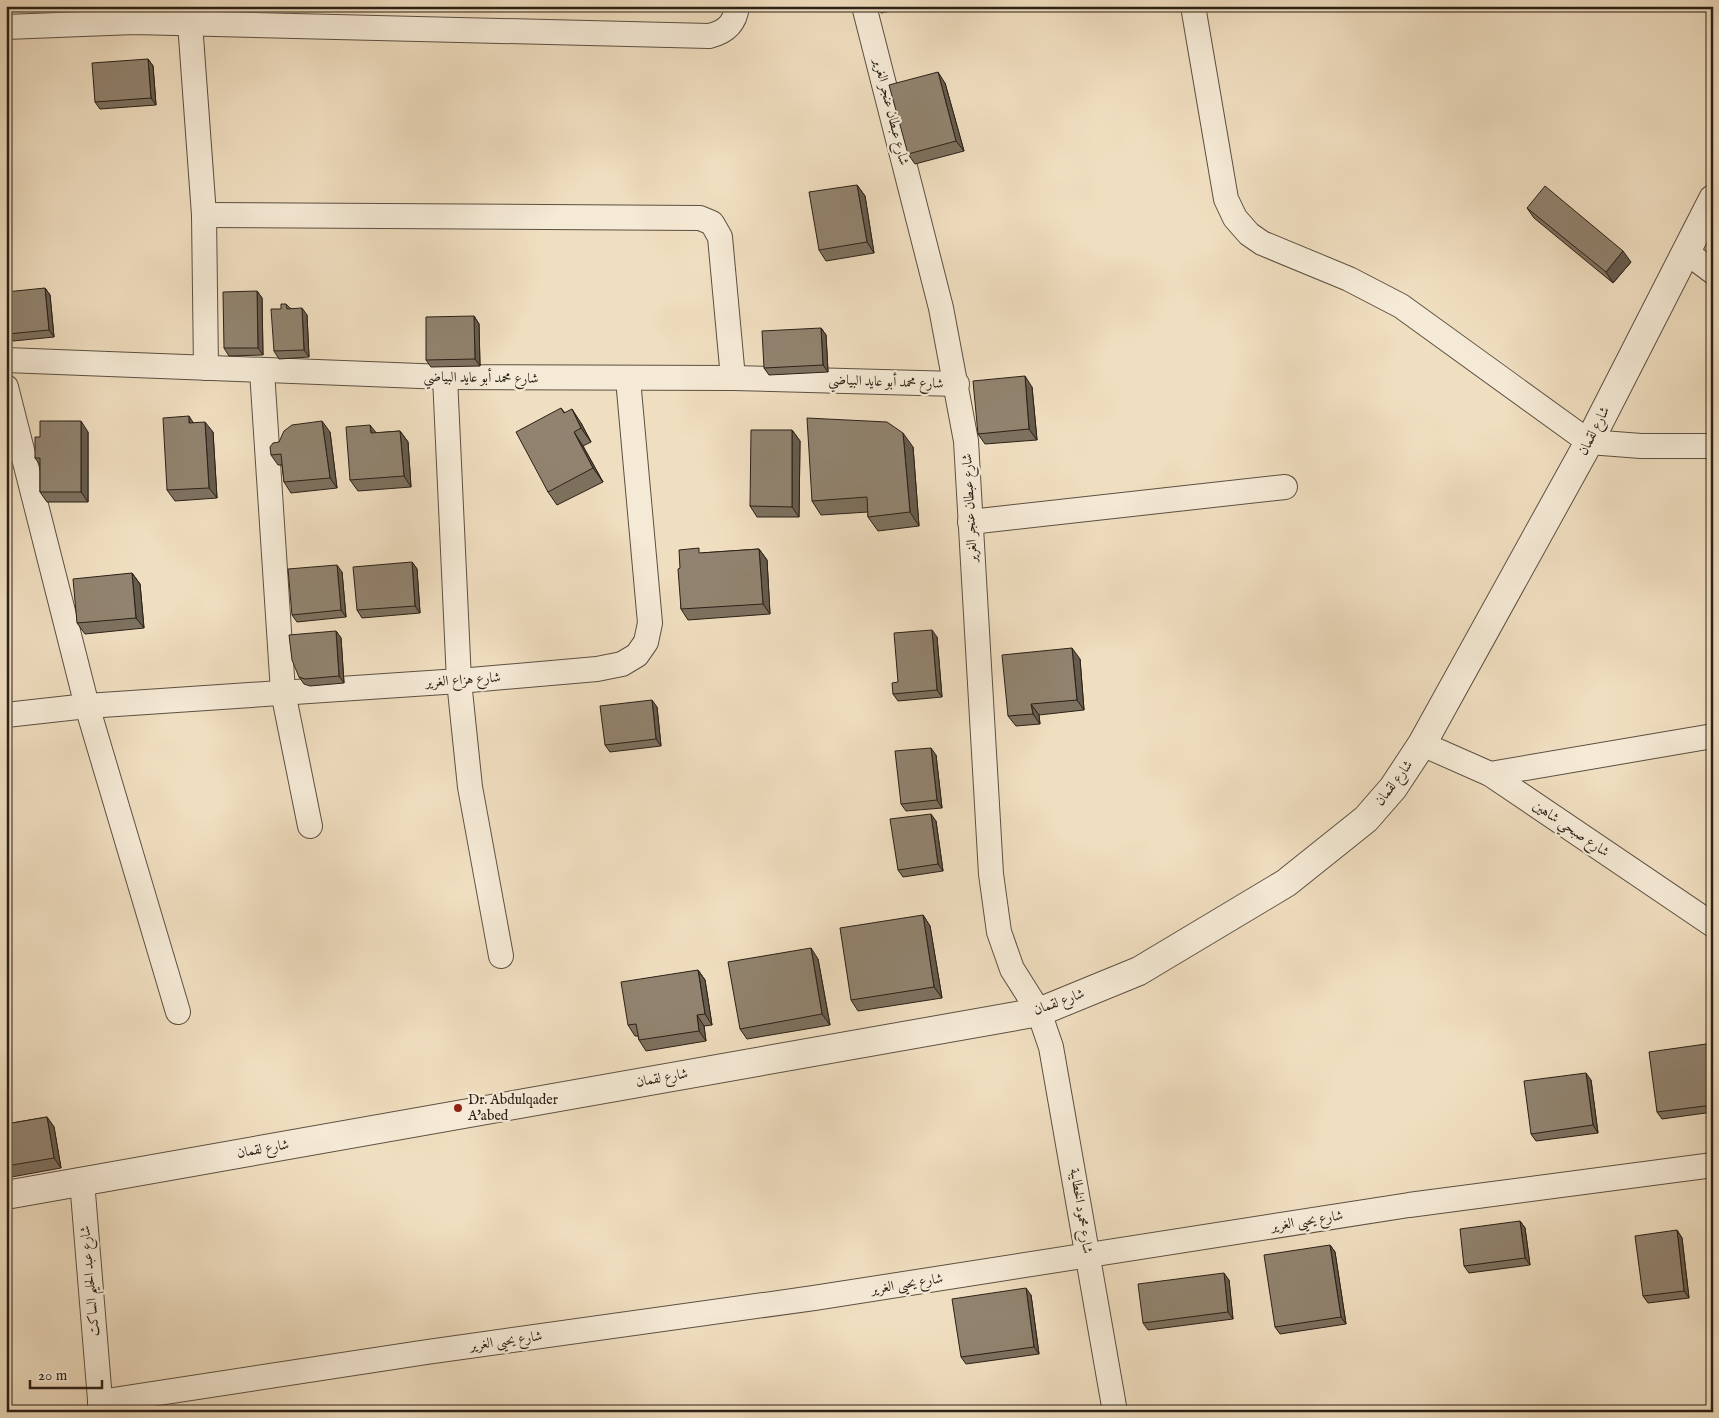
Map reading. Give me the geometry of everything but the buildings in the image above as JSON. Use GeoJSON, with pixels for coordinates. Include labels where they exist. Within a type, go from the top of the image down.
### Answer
{"type":"FeatureCollection","features":[{"type":"Feature","properties":{"kind":"street"},"geometry":{"type":"LineString","coordinates":[[6,27],[77,23],[190,23],[709,36],[722,33],[732,25],[737,6]]}},
{"type":"Feature","properties":{"kind":"street","name":"شارع عبطان عنجر الغرير"},"geometry":{"type":"LineString","coordinates":[[864,6],[941,308],[966,441],[991,874],[1000,932],[1012,969],[1039,1012]]}},
{"type":"Feature","properties":{"kind":"street"},"geometry":{"type":"LineString","coordinates":[[1193,6],[1226,199],[1235,218],[1249,234],[1262,243],[1349,279],[1401,306],[1589,442],[1641,446],[1713,446]]}},
{"type":"Feature","properties":{"kind":"street"},"geometry":{"type":"LineString","coordinates":[[190,23],[204,215],[206,368]]}},
{"type":"Feature","properties":{"kind":"street","name":"شارع لقمان"},"geometry":{"type":"LineString","coordinates":[[6,1195],[1039,1012],[1139,971],[1222,923],[1286,883],[1366,819],[1393,788],[1422,744],[1589,442],[1713,199]]}},
{"type":"Feature","properties":{"kind":"street"},"geometry":{"type":"LineString","coordinates":[[204,215],[700,218],[712,223],[720,236],[732,378]]}},
{"type":"Feature","properties":{"kind":"street"},"geometry":{"type":"LineString","coordinates":[[1685,251],[1713,272]]}},
{"type":"Feature","properties":{"kind":"street","name":"شارع محمد أبو عايد البياضي"},"geometry":{"type":"LineString","coordinates":[[6,360],[445,377],[732,378],[956,384]]}},
{"type":"Feature","properties":{"kind":"street"},"geometry":{"type":"LineString","coordinates":[[262,371],[283,692],[310,826]]}},
{"type":"Feature","properties":{"kind":"street"},"geometry":{"type":"LineString","coordinates":[[445,377],[459,681],[470,787],[501,956]]}},
{"type":"Feature","properties":{"kind":"street","name":"شارع هزاع الغرير"},"geometry":{"type":"LineString","coordinates":[[6,715],[87,706],[459,681],[597,669],[622,664],[637,655],[646,642],[650,623],[628,379]]}},
{"type":"Feature","properties":{"kind":"street"},"geometry":{"type":"LineString","coordinates":[[6,387],[87,706],[178,1012]]}},
{"type":"Feature","properties":{"kind":"street"},"geometry":{"type":"LineString","coordinates":[[970,522],[1285,487]]}},
{"type":"Feature","properties":{"kind":"street"},"geometry":{"type":"LineString","coordinates":[[1490,774],[1713,736]]}},
{"type":"Feature","properties":{"kind":"street","name":"شارع صبحي شاهين"},"geometry":{"type":"LineString","coordinates":[[1422,744],[1490,774],[1713,925]]}},
{"type":"Feature","properties":{"kind":"street","name":"شارع محمود الخطايبة"},"geometry":{"type":"LineString","coordinates":[[1039,1012],[1052,1047],[1059,1080],[1115,1412]]}},
{"type":"Feature","properties":{"kind":"street","name":"شارع يحيى الغرير"},"geometry":{"type":"LineString","coordinates":[[101,1407],[427,1352],[814,1298],[1409,1205],[1713,1165]]}},
{"type":"Feature","properties":{"kind":"street","name":"شارع عبد الحليم الساكت"},"geometry":{"type":"LineString","coordinates":[[82,1181],[101,1407]]}},
{"type":"Feature","properties":{"kind":"place","name":"Dr. Abdulqader A'abed"},"geometry":{"type":"Point","coordinates":[458,1108]}}]}
